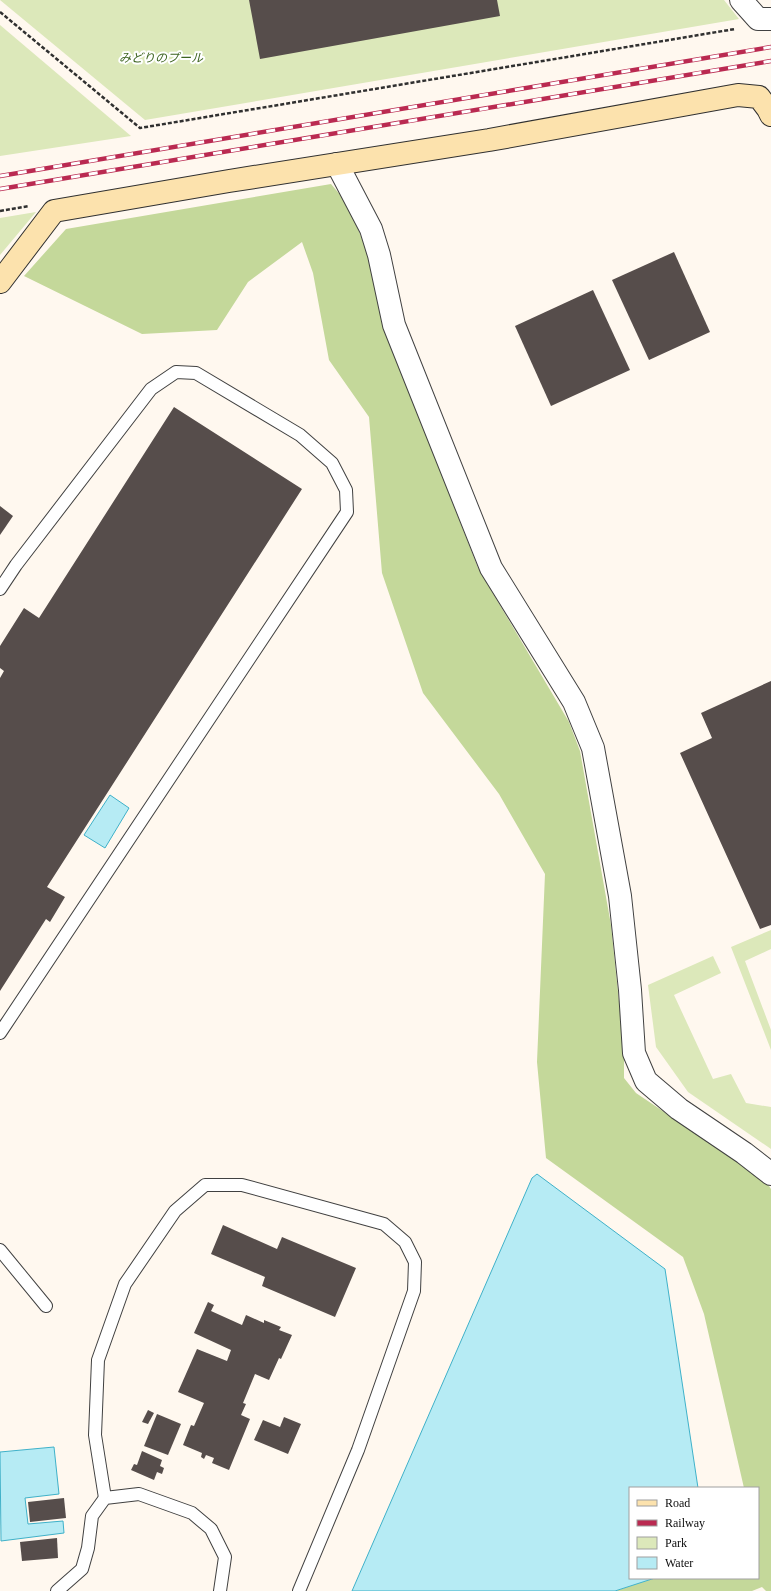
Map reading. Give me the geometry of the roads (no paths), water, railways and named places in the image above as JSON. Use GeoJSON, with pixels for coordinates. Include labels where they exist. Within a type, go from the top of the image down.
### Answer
{"type":"FeatureCollection","features":[{"type":"Feature","properties":{"kind":"street"},"geometry":{"type":"LineString","coordinates":[[741,0],[765,19]]}},
{"type":"Feature","properties":{"kind":"street"},"geometry":{"type":"LineString","coordinates":[[0,282],[54,211],[229,181],[489,140],[738,96],[759,97],[771,115]]}},
{"type":"Feature","properties":{"kind":"street"},"geometry":{"type":"LineString","coordinates":[[337,164],[371,229],[379,255],[394,325],[491,568],[574,702],[593,748],[620,896],[630,990],[634,1053],[646,1081],[679,1109],[744,1152],[771,1174]]}},
{"type":"Feature","properties":{"kind":"lane"},"geometry":{"type":"LineString","coordinates":[[0,589],[16,565],[151,388],[176,372],[196,373],[300,435],[332,463],[346,490],[347,512],[0,1033]]}},
{"type":"Feature","properties":{"kind":"lane"},"geometry":{"type":"LineString","coordinates":[[57,1591],[82,1569],[88,1548],[92,1516],[105,1498],[95,1435],[98,1360],[125,1284],[175,1211],[205,1185],[242,1185],[384,1224],[405,1242],[415,1262],[414,1291],[358,1450],[299,1591]]}},
{"type":"Feature","properties":{"kind":"lane"},"geometry":{"type":"LineString","coordinates":[[0,1250],[46,1306]]}},
{"type":"Feature","properties":{"kind":"lane"},"geometry":{"type":"LineString","coordinates":[[105,1498],[139,1494],[192,1513],[211,1529],[225,1556],[220,1591]]}},
{"type":"Feature","properties":{"kind":"water"},"geometry":{"type":"Polygon","coordinates":[[[110,795],[129,808],[105,848],[84,835],[110,795]]]}},
{"type":"Feature","properties":{"kind":"water"},"geometry":{"type":"Polygon","coordinates":[[[537,1174],[665,1269],[698,1487],[629,1487],[629,1579],[652,1579],[615,1591],[352,1591],[532,1178],[537,1174]]]}},
{"type":"Feature","properties":{"kind":"water"},"geometry":{"type":"Polygon","coordinates":[[[54,1447],[59,1494],[25,1498],[28,1524],[63,1521],[64,1533],[1,1541],[0,1452],[54,1447]]]}},
{"type":"Feature","properties":{"kind":"railway"},"geometry":{"type":"LineString","coordinates":[[0,176],[771,47]]}},
{"type":"Feature","properties":{"kind":"railway"},"geometry":{"type":"LineString","coordinates":[[0,189],[771,61]]}},
{"type":"Feature","properties":{"kind":"park label","name":"みどりのプール"},"geometry":{"type":"Point","coordinates":[161,58]}}]}
